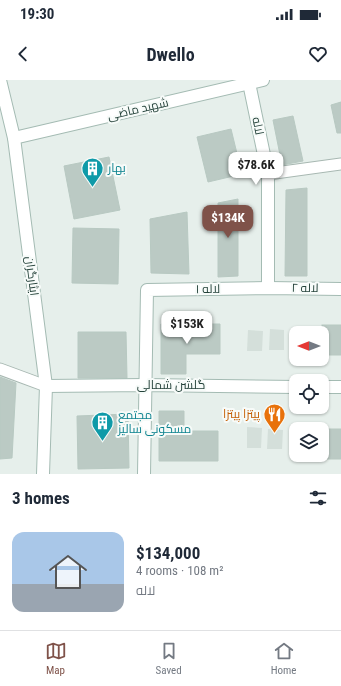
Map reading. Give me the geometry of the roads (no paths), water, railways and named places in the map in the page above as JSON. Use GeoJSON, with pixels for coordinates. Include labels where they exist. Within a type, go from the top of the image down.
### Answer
{"type":"FeatureCollection","features":[{"type":"Feature","properties":{"kind":"street","name":"ایثارگران"},"geometry":{"type":"LineString","coordinates":[[0,80],[14,138],[46,386],[43,474]]}},
{"type":"Feature","properties":{"kind":"street","name":"شهید ماضی"},"geometry":{"type":"LineString","coordinates":[[14,138],[263,80]]}},
{"type":"Feature","properties":{"kind":"street","name":"لاله"},"geometry":{"type":"LineString","coordinates":[[249,83],[268,174],[268,288]]}},
{"type":"Feature","properties":{"kind":"street"},"geometry":{"type":"LineString","coordinates":[[268,174],[341,164]]}},
{"type":"Feature","properties":{"kind":"street","name":"لاله ۲"},"geometry":{"type":"LineString","coordinates":[[268,288],[341,289]]}},
{"type":"Feature","properties":{"kind":"street","name":"لاله ۱"},"geometry":{"type":"LineString","coordinates":[[145,385],[147,290],[268,288]]}},
{"type":"Feature","properties":{"kind":"street"},"geometry":{"type":"LineString","coordinates":[[0,368],[46,386]]}},
{"type":"Feature","properties":{"kind":"street"},"geometry":{"type":"LineString","coordinates":[[144,474],[145,385]]}},
{"type":"Feature","properties":{"kind":"street","name":"گلشن شمالی"},"geometry":{"type":"LineString","coordinates":[[46,386],[145,385],[289,387]]}},
{"type":"Feature","properties":{"kind":"street"},"geometry":{"type":"LineString","coordinates":[[329,387],[341,387]]}},
{"type":"Feature","properties":{"kind":"place","name":"بهار"},"geometry":{"type":"Point","coordinates":[92,188]}},
{"type":"Feature","properties":{"kind":"place","name":"پیتزا پیتزا"},"geometry":{"type":"Point","coordinates":[275,434]}},
{"type":"Feature","properties":{"kind":"place","name":"مجتمع مسکونی سالیز"},"geometry":{"type":"Point","coordinates":[103,442]}}]}
